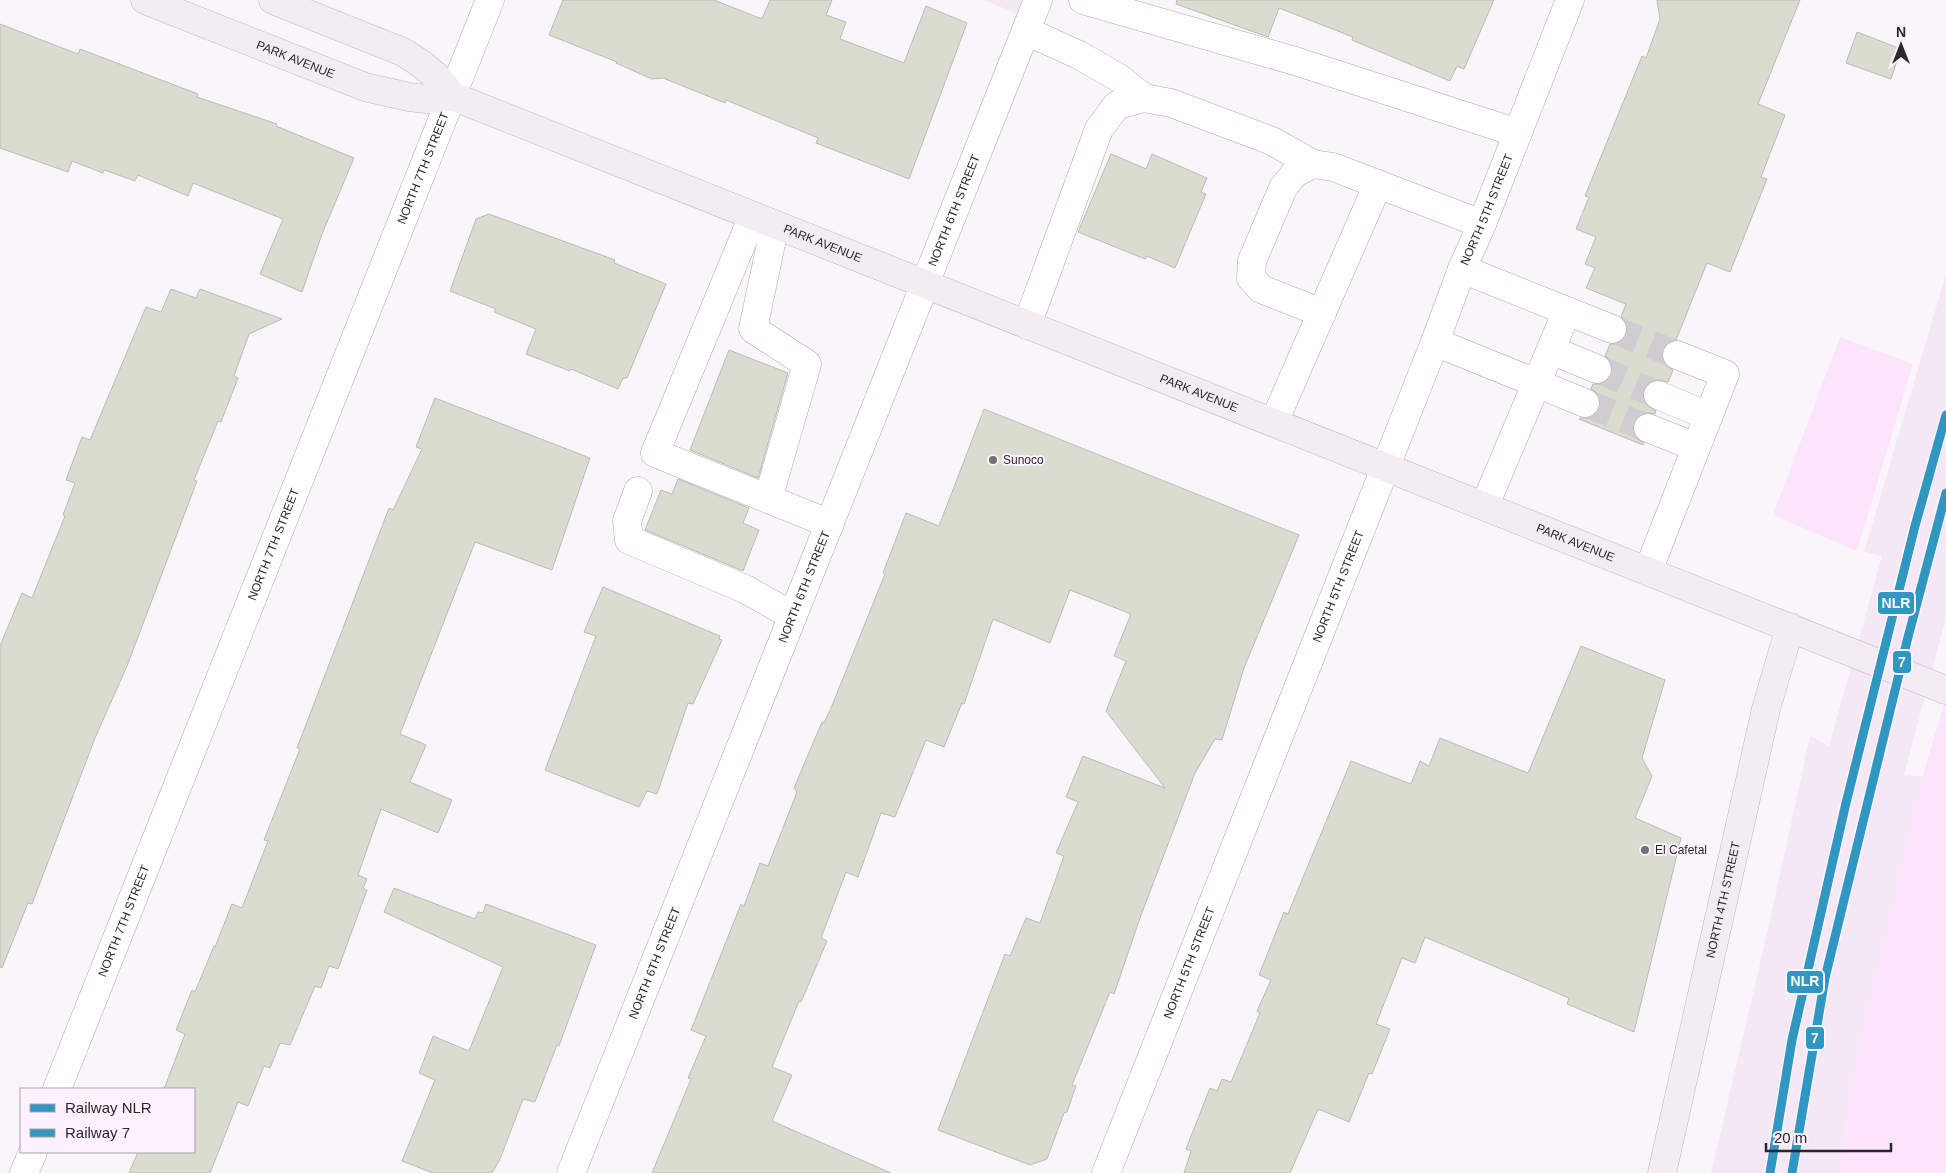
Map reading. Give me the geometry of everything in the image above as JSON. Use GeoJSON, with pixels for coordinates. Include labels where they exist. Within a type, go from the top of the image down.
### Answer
{"type":"FeatureCollection","features":[{"type":"Feature","properties":{"kind":"main road","name":"PARK AVENUE"},"geometry":{"type":"LineString","coordinates":[[145,0],[365,87],[409,97],[428,99],[452,96],[1946,690]]}},
{"type":"Feature","properties":{"kind":"main road","name":"PARK AVENUE"},"geometry":{"type":"LineString","coordinates":[[273,0],[403,52],[423,65],[452,96]]}},
{"type":"Feature","properties":{"kind":"main road","name":"NORTH 4TH STREET"},"geometry":{"type":"LineString","coordinates":[[1662,1173],[1766,709],[1790,627]]}},
{"type":"Feature","properties":{"kind":"street","name":"NORTH 7TH STREET"},"geometry":{"type":"LineString","coordinates":[[57,1088],[490,0]]}},
{"type":"Feature","properties":{"kind":"street","name":"NORTH 6TH STREET"},"geometry":{"type":"LineString","coordinates":[[571,1173],[1038,0]]}},
{"type":"Feature","properties":{"kind":"street"},"geometry":{"type":"LineString","coordinates":[[1083,0],[1295,61],[1518,133]]}},
{"type":"Feature","properties":{"kind":"street","name":"NORTH 5TH STREET"},"geometry":{"type":"LineString","coordinates":[[1106,1173],[1570,0]]}},
{"type":"Feature","properties":{"kind":"street"},"geometry":{"type":"LineString","coordinates":[[1026,31],[1079,55],[1119,78],[1144,98]]}},
{"type":"Feature","properties":{"kind":"street"},"geometry":{"type":"LineString","coordinates":[[1027,325],[1099,129],[1117,105],[1144,98],[1171,103],[1272,141],[1313,164],[1333,167],[1482,224]]}},
{"type":"Feature","properties":{"kind":"street"},"geometry":{"type":"LineString","coordinates":[[1313,164],[1295,173],[1284,188],[1252,261],[1251,278],[1261,289],[1322,313]]}},
{"type":"Feature","properties":{"kind":"street"},"geometry":{"type":"LineString","coordinates":[[1274,422],[1378,184]]}},
{"type":"Feature","properties":{"kind":"street"},"geometry":{"type":"LineString","coordinates":[[764,220],[752,329],[808,364],[768,499]]}},
{"type":"Feature","properties":{"kind":"street"},"geometry":{"type":"LineString","coordinates":[[764,220],[655,453],[830,524]]}},
{"type":"Feature","properties":{"kind":"street"},"geometry":{"type":"LineString","coordinates":[[1462,269],[1612,329]]}},
{"type":"Feature","properties":{"kind":"street"},"geometry":{"type":"LineString","coordinates":[[1484,505],[1567,311]]}},
{"type":"Feature","properties":{"kind":"street"},"geometry":{"type":"LineString","coordinates":[[1435,342],[1585,403]]}},
{"type":"Feature","properties":{"kind":"street"},"geometry":{"type":"LineString","coordinates":[[1550,350],[1597,369]]}},
{"type":"Feature","properties":{"kind":"street"},"geometry":{"type":"LineString","coordinates":[[1648,571],[1725,374],[1677,355]]}},
{"type":"Feature","properties":{"kind":"street"},"geometry":{"type":"LineString","coordinates":[[1658,395],[1708,416]]}},
{"type":"Feature","properties":{"kind":"street"},"geometry":{"type":"LineString","coordinates":[[1648,428],[1696,447]]}},
{"type":"Feature","properties":{"kind":"street"},"geometry":{"type":"LineString","coordinates":[[638,492],[628,521],[629,540],[745,589],[793,616]]}},
{"type":"Feature","properties":{"kind":"street"},"geometry":{"type":"LineString","coordinates":[[24,1173],[33,1153]]}},
{"type":"Feature","properties":{"kind":"shaded area"},"geometry":{"type":"Polygon","coordinates":[[[984,0],[1031,0],[1025,17],[984,0]]]}},
{"type":"Feature","properties":{"kind":"shaded area"},"geometry":{"type":"Polygon","coordinates":[[[1946,274],[1946,618],[1904,775],[1923,777],[1852,1075],[1839,1173],[1711,1173],[1767,934],[1810,736],[1829,746],[1882,556],[1864,552],[1946,274]]]}},
{"type":"Feature","properties":{"kind":"shaded area"},"geometry":{"type":"Polygon","coordinates":[[[1840,337],[1913,364],[1857,551],[1773,515],[1840,337]]]}},
{"type":"Feature","properties":{"kind":"shaded area"},"geometry":{"type":"Polygon","coordinates":[[[1946,697],[1946,1173],[1839,1173],[1852,1075],[1920,785],[1946,697]]]}},
{"type":"Feature","properties":{"kind":"building"},"geometry":{"type":"Polygon","coordinates":[[[563,0],[714,0],[762,19],[770,0],[832,0],[826,15],[846,22],[840,39],[904,63],[926,6],[967,23],[909,179],[816,143],[818,138],[726,100],[725,103],[663,78],[652,79],[617,62],[549,35],[563,0]]]}},
{"type":"Feature","properties":{"kind":"building"},"geometry":{"type":"Polygon","coordinates":[[[1177,0],[1494,0],[1464,69],[1457,66],[1450,81],[1352,40],[1353,37],[1279,8],[1268,37],[1176,4],[1177,0]]]}},
{"type":"Feature","properties":{"kind":"building"},"geometry":{"type":"Polygon","coordinates":[[[1657,0],[1800,0],[1758,104],[1785,115],[1761,177],[1767,179],[1730,272],[1707,263],[1676,340],[1668,342],[1663,349],[1662,357],[1664,364],[1673,370],[1668,382],[1656,380],[1648,383],[1644,389],[1642,396],[1645,404],[1656,411],[1655,414],[1646,413],[1639,416],[1633,423],[1633,431],[1636,438],[1644,443],[1643,445],[1579,419],[1594,416],[1599,409],[1600,400],[1598,394],[1591,389],[1593,384],[1606,382],[1611,375],[1612,366],[1610,360],[1605,356],[1610,344],[1622,341],[1627,334],[1627,327],[1625,320],[1621,317],[1626,304],[1586,288],[1595,268],[1585,264],[1596,237],[1576,229],[1589,197],[1585,196],[1642,56],[1646,58],[1660,19],[1657,0]]]}},
{"type":"Feature","properties":{"kind":"building"},"geometry":{"type":"Polygon","coordinates":[[[0,24],[78,54],[80,49],[198,94],[197,97],[277,124],[276,126],[354,158],[322,234],[302,292],[260,274],[283,219],[193,183],[188,196],[138,175],[135,181],[104,170],[103,173],[72,161],[68,172],[0,148],[0,24]]]}},
{"type":"Feature","properties":{"kind":"building"},"geometry":{"type":"Polygon","coordinates":[[[1857,32],[1901,49],[1891,79],[1846,63],[1857,32]]]}},
{"type":"Feature","properties":{"kind":"building"},"geometry":{"type":"Polygon","coordinates":[[[1111,154],[1146,169],[1152,154],[1207,178],[1201,192],[1206,194],[1175,268],[1147,256],[1145,259],[1078,232],[1111,154]]]}},
{"type":"Feature","properties":{"kind":"building"},"geometry":{"type":"Polygon","coordinates":[[[489,214],[615,260],[614,263],[666,284],[627,378],[623,378],[618,389],[571,369],[570,371],[526,354],[536,329],[494,312],[496,309],[450,291],[476,219],[489,214]]]}},
{"type":"Feature","properties":{"kind":"building"},"geometry":{"type":"Polygon","coordinates":[[[171,289],[196,298],[200,289],[282,319],[249,334],[234,376],[238,378],[221,422],[218,421],[194,480],[197,481],[127,666],[95,738],[32,904],[28,903],[2,968],[0,967],[0,646],[22,593],[32,598],[65,516],[63,515],[75,483],[66,480],[82,437],[90,440],[146,307],[161,312],[171,289]]]}},
{"type":"Feature","properties":{"kind":"building"},"geometry":{"type":"Polygon","coordinates":[[[729,350],[788,373],[758,478],[690,450],[729,350]]]}},
{"type":"Feature","properties":{"kind":"building"},"geometry":{"type":"Polygon","coordinates":[[[435,398],[590,458],[552,570],[475,542],[400,734],[426,745],[410,782],[452,800],[438,833],[381,809],[358,875],[367,879],[363,888],[367,890],[338,969],[329,966],[321,988],[315,986],[290,1045],[280,1043],[270,1068],[264,1066],[248,1106],[238,1102],[210,1173],[129,1173],[138,1153],[195,1153],[195,1088],[164,1088],[185,1034],[176,1030],[192,990],[195,992],[215,947],[232,904],[242,908],[268,841],[264,840],[300,749],[297,748],[389,508],[393,510],[422,449],[416,447],[435,398]]]}},
{"type":"Feature","properties":{"kind":"building"},"geometry":{"type":"Polygon","coordinates":[[[984,409],[1299,535],[1244,668],[1222,740],[1215,739],[1195,773],[1140,918],[1114,994],[1110,992],[1072,1085],[1076,1086],[1047,1159],[1030,1165],[938,1130],[1005,954],[1010,956],[1026,918],[1040,923],[1064,856],[1056,853],[1078,802],[1066,797],[1083,756],[1165,788],[1106,711],[1126,661],[1114,656],[1131,614],[1070,590],[1050,643],[993,619],[964,704],[962,703],[944,747],[926,740],[895,817],[881,813],[858,877],[846,872],[821,938],[827,941],[801,1002],[799,1001],[772,1067],[792,1075],[772,1121],[891,1173],[652,1173],[691,1079],[688,1078],[706,1036],[691,1030],[741,904],[744,906],[760,863],[768,866],[797,792],[794,788],[822,722],[824,723],[831,708],[885,574],[883,573],[906,513],[939,526],[984,409]]]}},
{"type":"Feature","properties":{"kind":"building"},"geometry":{"type":"Polygon","coordinates":[[[678,479],[749,508],[743,523],[759,530],[743,571],[645,530],[661,490],[672,494],[678,479]]]}},
{"type":"Feature","properties":{"kind":"building"},"geometry":{"type":"Polygon","coordinates":[[[603,587],[720,636],[719,639],[722,640],[693,704],[688,703],[657,794],[647,791],[639,807],[545,770],[596,636],[584,632],[603,587]]]}},
{"type":"Feature","properties":{"kind":"building"},"geometry":{"type":"Polygon","coordinates":[[[1581,646],[1665,680],[1642,758],[1652,776],[1635,818],[1681,838],[1634,1032],[1567,1004],[1569,998],[1425,937],[1415,963],[1402,958],[1376,1024],[1390,1029],[1372,1074],[1369,1073],[1349,1122],[1318,1109],[1290,1173],[1184,1173],[1191,1151],[1186,1149],[1210,1088],[1217,1091],[1222,1079],[1231,1082],[1260,1013],[1257,1011],[1271,980],[1259,975],[1284,912],[1288,914],[1351,761],[1411,784],[1420,761],[1429,766],[1440,738],[1528,773],[1581,646]]]}},
{"type":"Feature","properties":{"kind":"building"},"geometry":{"type":"Polygon","coordinates":[[[394,888],[475,919],[478,912],[483,913],[486,904],[596,945],[559,1046],[557,1045],[535,1102],[523,1099],[500,1159],[492,1173],[433,1173],[402,1161],[435,1080],[419,1073],[433,1036],[469,1051],[503,967],[384,912],[394,888]]]}},
{"type":"Feature","properties":{"kind":"tunnel"},"geometry":{"type":"LineString","coordinates":[[1612,329],[1677,355]]}},
{"type":"Feature","properties":{"kind":"tunnel"},"geometry":{"type":"LineString","coordinates":[[1597,369],[1658,395]]}},
{"type":"Feature","properties":{"kind":"tunnel"},"geometry":{"type":"LineString","coordinates":[[1585,403],[1648,428]]}},
{"type":"Feature","properties":{"kind":"rail line","name":"NLR"},"geometry":{"type":"LineString","coordinates":[[1770,1173],[1792,1040],[1846,803],[1915,526],[1946,415]]}},
{"type":"Feature","properties":{"kind":"rail line","name":"7"},"geometry":{"type":"LineString","coordinates":[[1792,1173],[1825,978],[1907,641],[1946,493]]}},
{"type":"Feature","properties":{"kind":"place","name":"Sunoco"},"geometry":{"type":"Point","coordinates":[993,460]}},
{"type":"Feature","properties":{"kind":"place","name":"El Cafetal"},"geometry":{"type":"Point","coordinates":[1645,850]}}]}
